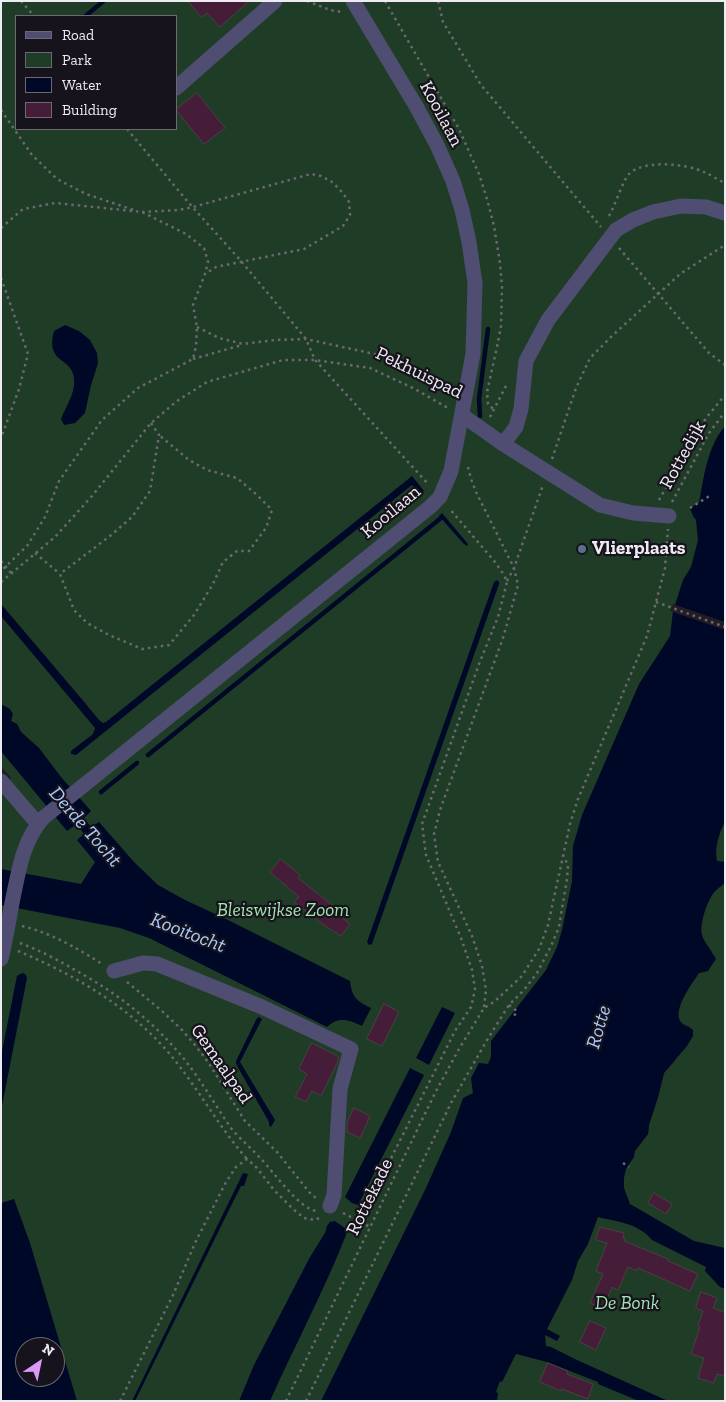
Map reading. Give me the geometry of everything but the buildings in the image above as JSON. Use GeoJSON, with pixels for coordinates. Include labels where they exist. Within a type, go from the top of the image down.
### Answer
{"type":"FeatureCollection","features":[{"type":"Feature","properties":{"kind":"street"},"geometry":{"type":"LineString","coordinates":[[178,86],[275,1]]}},
{"type":"Feature","properties":{"kind":"street","name":"Kooilaan"},"geometry":{"type":"LineString","coordinates":[[3,948],[23,850],[29,838],[44,818],[430,507],[440,497],[451,471],[473,354],[474,283],[469,242],[453,182],[436,146],[416,106],[354,4]]}},
{"type":"Feature","properties":{"kind":"street"},"geometry":{"type":"LineString","coordinates":[[504,444],[516,427],[521,409],[526,361],[548,320],[616,230],[633,220],[653,212],[681,206],[706,207],[725,213]]}},
{"type":"Feature","properties":{"kind":"street","name":"Pekhuispad"},"geometry":{"type":"LineString","coordinates":[[462,415],[600,505],[633,513],[669,516]]}},
{"type":"Feature","properties":{"kind":"street"},"geometry":{"type":"LineString","coordinates":[[1,781],[44,818]]}},
{"type":"Feature","properties":{"kind":"street"},"geometry":{"type":"LineString","coordinates":[[114,972],[143,963],[157,964],[262,1007],[351,1050],[340,1089],[334,1196],[330,1206]]}},
{"type":"Feature","properties":{"kind":"path"},"geometry":{"type":"LineString","coordinates":[[21,1],[33,15]]}},
{"type":"Feature","properties":{"kind":"path"},"geometry":{"type":"LineString","coordinates":[[307,1],[340,12],[350,11],[354,4]]}},
{"type":"Feature","properties":{"kind":"path"},"geometry":{"type":"LineString","coordinates":[[438,1],[443,22],[481,85],[708,353],[725,365]]}},
{"type":"Feature","properties":{"kind":"path"},"geometry":{"type":"LineString","coordinates":[[1,110],[32,155],[57,180],[86,194],[142,212],[186,234],[204,248],[208,262],[193,305],[196,327],[196,346],[193,359]]}},
{"type":"Feature","properties":{"kind":"path"},"geometry":{"type":"LineString","coordinates":[[129,130],[306,339],[315,360],[440,497],[495,562],[504,574],[507,582]]}},
{"type":"Feature","properties":{"kind":"path"},"geometry":{"type":"LineString","coordinates":[[705,172],[725,183]]}},
{"type":"Feature","properties":{"kind":"path"},"geometry":{"type":"LineString","coordinates":[[1,228],[22,209],[55,203],[142,212],[179,210],[311,174],[321,176],[332,182],[349,202],[350,215],[343,226],[304,249],[216,267],[205,274]]}},
{"type":"Feature","properties":{"kind":"path"},"geometry":{"type":"LineString","coordinates":[[359,1222],[455,1031],[471,1007],[475,989],[472,970],[461,938],[426,855],[422,824],[479,664],[498,617],[507,582],[514,568],[576,388],[590,358],[612,336],[680,274],[725,245]]}},
{"type":"Feature","properties":{"kind":"path"},"geometry":{"type":"LineString","coordinates":[[1,278],[28,354],[19,389],[1,438]]}},
{"type":"Feature","properties":{"kind":"path"},"geometry":{"type":"LineString","coordinates":[[196,327],[219,338],[244,344]]}},
{"type":"Feature","properties":{"kind":"path"},"geometry":{"type":"LineString","coordinates":[[1,571],[27,546],[45,517],[58,481],[102,420],[138,388],[193,359],[244,344],[306,339],[379,355],[455,397],[462,415]]}},
{"type":"Feature","properties":{"kind":"path","name":"Pekhuispad"},"geometry":{"type":"LineString","coordinates":[[1,582],[55,537],[86,503],[151,423],[177,401],[206,382],[283,360],[315,360],[370,368],[415,389],[462,415]]}},
{"type":"Feature","properties":{"kind":"path"},"geometry":{"type":"LineString","coordinates":[[652,515],[706,418],[725,394]]}},
{"type":"Feature","properties":{"kind":"path","name":"Rottedijk"},"geometry":{"type":"LineString","coordinates":[[484,1008],[494,1002],[522,976],[539,949],[548,925],[570,824],[578,798],[647,636],[665,568],[672,499],[709,433],[725,412]]}},
{"type":"Feature","properties":{"kind":"path"},"geometry":{"type":"LineString","coordinates":[[35,553],[60,574],[74,610],[87,623],[142,649],[169,644],[194,615],[213,584],[223,562],[237,551],[249,551],[266,528],[272,510],[237,478],[207,470],[189,460],[159,435],[151,423]]}},
{"type":"Feature","properties":{"kind":"path"},"geometry":{"type":"LineString","coordinates":[[60,574],[110,536],[132,516],[150,491],[159,435]]}},
{"type":"Feature","properties":{"kind":"path"},"geometry":{"type":"LineString","coordinates":[[468,462],[476,492],[514,568],[518,585],[503,638],[440,810],[434,834],[438,862],[472,936],[482,966],[486,990],[484,1008]]}},
{"type":"Feature","properties":{"kind":"path"},"geometry":{"type":"LineString","coordinates":[[690,508],[711,495]]}},
{"type":"Feature","properties":{"kind":"path"},"geometry":{"type":"LineString","coordinates":[[1,561],[11,574]]}},
{"type":"Feature","properties":{"kind":"path"},"geometry":{"type":"LineString","coordinates":[[656,602],[725,627]]}},
{"type":"Feature","properties":{"kind":"path"},"geometry":{"type":"LineString","coordinates":[[306,1401],[451,1103],[486,1040],[509,1005],[537,973],[551,946],[559,927],[568,872],[568,865],[563,854]]}},
{"type":"Feature","properties":{"kind":"path","name":"Gemaalpad"},"geometry":{"type":"LineString","coordinates":[[9,918],[55,937],[84,952],[114,972],[162,1011],[182,1030],[208,1062],[245,1121],[277,1152],[310,1193],[370,1227]]}},
{"type":"Feature","properties":{"kind":"path"},"geometry":{"type":"LineString","coordinates":[[3,948],[23,944],[55,958],[127,1002],[184,1059],[239,1138],[260,1158],[297,1200],[314,1211],[330,1206]]}},
{"type":"Feature","properties":{"kind":"path"},"geometry":{"type":"LineString","coordinates":[[3,948],[14,950],[45,962],[73,977],[141,1025],[185,1074],[218,1123],[247,1159],[283,1199],[304,1218],[315,1220],[330,1206]]}},
{"type":"Feature","properties":{"kind":"path"},"geometry":{"type":"LineString","coordinates":[[509,1005],[517,1011],[514,1016]]}},
{"type":"Feature","properties":{"kind":"path","name":"Rottekade"},"geometry":{"type":"LineString","coordinates":[[286,1401],[434,1093],[484,1008]]}},
{"type":"Feature","properties":{"kind":"path"},"geometry":{"type":"LineString","coordinates":[[120,1401],[226,1182],[236,1167],[247,1159]]}},
{"type":"Feature","properties":{"kind":"path"},"geometry":{"type":"LineString","coordinates":[[623,1162],[630,1167]]}},
{"type":"Feature","properties":{"kind":"green space","name":"Bleiswijkse Zoom"},"geometry":{"type":"Polygon","coordinates":[[[1,1],[725,1],[725,519],[580,952],[375,1401],[1,1401],[1,795],[11,777],[1,767],[1,751],[16,769],[36,746],[21,732],[17,724],[11,721],[1,704],[1,616],[81,710],[87,705],[1,604],[1,1]],[[55,355],[71,368],[73,372],[75,383],[66,407],[91,385],[98,363],[55,355]]]}},
{"type":"Feature","properties":{"kind":"green space"},"geometry":{"type":"Polygon","coordinates":[[[725,821],[725,862],[717,861],[716,851],[725,821]]]}},
{"type":"Feature","properties":{"kind":"green space","name":"De Bonk"},"geometry":{"type":"Polygon","coordinates":[[[725,883],[725,1401],[456,1401],[477,1344],[648,1134],[664,1073],[674,1062],[689,1026],[682,1023],[679,1018],[679,1010],[699,973],[708,971],[712,952],[701,931],[705,910],[712,895],[725,883]]]}},
{"type":"Feature","properties":{"kind":"water"},"geometry":{"type":"Polygon","coordinates":[[[100,1],[107,1],[90,15],[83,15],[100,1]]]}},
{"type":"Feature","properties":{"kind":"water"},"geometry":{"type":"Polygon","coordinates":[[[65,325],[79,331],[90,340],[97,353],[98,363],[85,413],[75,423],[64,425],[61,419],[72,394],[74,378],[72,371],[56,355],[52,342],[54,331],[65,325]]]}},
{"type":"Feature","properties":{"kind":"water","name":"Rotte"},"geometry":{"type":"Polygon","coordinates":[[[725,426],[725,821],[716,851],[717,861],[725,862],[725,883],[712,895],[701,926],[704,941],[716,959],[708,971],[699,973],[681,1003],[679,1009],[680,1021],[693,1030],[693,1036],[664,1073],[648,1134],[635,1151],[634,1157],[626,1169],[624,1188],[630,1204],[694,1241],[725,1248],[725,1289],[720,1287],[705,1271],[706,1267],[652,1240],[634,1227],[598,1217],[588,1244],[578,1261],[572,1280],[547,1329],[560,1336],[557,1341],[545,1335],[546,1346],[668,1401],[639,1401],[547,1362],[516,1354],[502,1382],[500,1381],[496,1392],[498,1393],[497,1401],[321,1401],[425,1190],[451,1132],[463,1098],[473,1093],[471,1078],[479,1063],[488,1064],[491,1057],[491,1041],[546,970],[557,947],[572,881],[573,846],[582,815],[639,684],[670,636],[673,611],[683,580],[691,567],[698,540],[696,520],[690,508],[699,503],[710,453],[725,426]]]}},
{"type":"Feature","properties":{"kind":"water"},"geometry":{"type":"Polygon","coordinates":[[[412,476],[424,491],[422,494],[412,485],[76,755],[71,754],[71,751],[93,734],[95,728],[1,616],[1,604],[103,723],[412,476]]]}},
{"type":"Feature","properties":{"kind":"water"},"geometry":{"type":"Polygon","coordinates":[[[442,513],[468,544],[467,546],[439,516],[442,513]]]}},
{"type":"Feature","properties":{"kind":"water"},"geometry":{"type":"Polygon","coordinates":[[[497,580],[499,584],[372,944],[369,945],[367,942],[494,582],[497,580]]]}},
{"type":"Feature","properties":{"kind":"water"},"geometry":{"type":"Polygon","coordinates":[[[1,704],[10,709],[13,714],[11,721],[17,724],[21,732],[39,748],[91,811],[84,818],[91,827],[99,822],[134,862],[158,885],[350,981],[356,998],[371,1008],[362,1026],[340,1020],[327,1027],[149,938],[120,928],[1,905],[1,869],[81,884],[95,862],[77,840],[84,834],[77,824],[67,831],[1,751],[1,704]]]}},
{"type":"Feature","properties":{"kind":"water"},"geometry":{"type":"Polygon","coordinates":[[[23,973],[27,978],[1,1111],[1,1056],[17,976],[23,973]]]}},
{"type":"Feature","properties":{"kind":"water"},"geometry":{"type":"Polygon","coordinates":[[[442,1007],[455,1013],[429,1065],[416,1058],[442,1007]]]}},
{"type":"Feature","properties":{"kind":"water"},"geometry":{"type":"Polygon","coordinates":[[[259,1017],[262,1019],[240,1062],[275,1120],[271,1127],[236,1064],[259,1017]]]}},
{"type":"Feature","properties":{"kind":"water"},"geometry":{"type":"Polygon","coordinates":[[[410,1068],[424,1075],[358,1205],[352,1203],[345,1197],[410,1068]]]}},
{"type":"Feature","properties":{"kind":"water"},"geometry":{"type":"Polygon","coordinates":[[[243,1173],[248,1174],[244,1186],[241,1186],[135,1401],[132,1401],[243,1173]]]}},
{"type":"Feature","properties":{"kind":"water"},"geometry":{"type":"Polygon","coordinates":[[[14,1199],[30,1243],[58,1337],[15,1337],[15,1387],[65,1387],[65,1361],[77,1401],[1,1401],[1,1203],[14,1199]]]}},
{"type":"Feature","properties":{"kind":"water"},"geometry":{"type":"Polygon","coordinates":[[[335,1221],[346,1229],[346,1235],[270,1401],[239,1401],[254,1365],[310,1257],[325,1233],[327,1226],[330,1222],[335,1221]]]}},
{"type":"Feature","properties":{"kind":"pier"},"geometry":{"type":"Polygon","coordinates":[[[673,604],[725,622],[725,630],[670,611],[673,604]]]}},
{"type":"Feature","properties":{"kind":"waterway"},"geometry":{"type":"LineString","coordinates":[[480,416],[479,399],[488,329]]}},
{"type":"Feature","properties":{"kind":"waterway"},"geometry":{"type":"LineString","coordinates":[[148,755],[441,518]]}},
{"type":"Feature","properties":{"kind":"waterway"},"geometry":{"type":"LineString","coordinates":[[101,792],[137,763]]}},
{"type":"Feature","properties":{"kind":"place","name":"Vlierplaats"},"geometry":{"type":"Point","coordinates":[582,549]}},
{"type":"Feature","properties":{"kind":"water label","name":"Derde Tocht"},"geometry":{"type":"Point","coordinates":[85,827]}},
{"type":"Feature","properties":{"kind":"water label","name":"Kooitocht"},"geometry":{"type":"Point","coordinates":[188,933]}}]}
